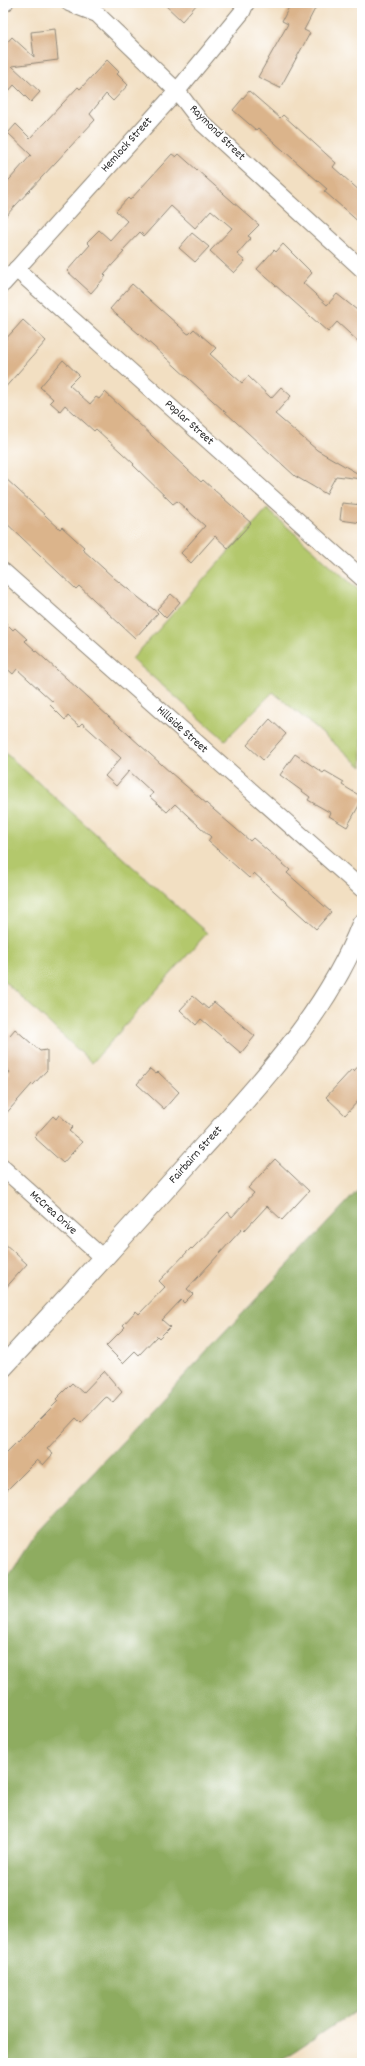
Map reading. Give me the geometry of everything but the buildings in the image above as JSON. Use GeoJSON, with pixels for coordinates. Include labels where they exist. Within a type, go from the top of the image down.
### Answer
{"type":"FeatureCollection","features":[{"type":"Feature","properties":{"kind":"main road","name":"Fairbairn Street"},"geometry":{"type":"LineString","coordinates":[[3,1367],[104,1259],[269,1073],[320,1004],[354,946],[362,924]]}},
{"type":"Feature","properties":{"kind":"street","name":"Raymond Street"},"geometry":{"type":"LineString","coordinates":[[69,3],[97,14],[177,91],[200,120],[362,269]]}},
{"type":"Feature","properties":{"kind":"street","name":"Hemlock Street"},"geometry":{"type":"LineString","coordinates":[[3,284],[177,91],[242,12],[246,3]]}},
{"type":"Feature","properties":{"kind":"street","name":"Poplar Street"},"geometry":{"type":"LineString","coordinates":[[16,269],[362,578]]}},
{"type":"Feature","properties":{"kind":"street","name":"Hillside Street"},"geometry":{"type":"LineString","coordinates":[[3,571],[362,889]]}},
{"type":"Feature","properties":{"kind":"street","name":"McCrea Drive"},"geometry":{"type":"LineString","coordinates":[[3,1168],[104,1259]]}},
{"type":"Feature","properties":{"kind":"green space"},"geometry":{"type":"Polygon","coordinates":[[[267,509],[362,593],[362,767],[273,692],[225,740],[132,659],[267,509]]]}},
{"type":"Feature","properties":{"kind":"green space"},"geometry":{"type":"Polygon","coordinates":[[[3,751],[207,933],[92,1063],[3,980],[3,751]]]}},
{"type":"Feature","properties":{"kind":"green space"},"geometry":{"type":"Polygon","coordinates":[[[362,1186],[362,2007],[276,2063],[3,2063],[3,1585],[37,1533],[362,1186]]]}}]}
